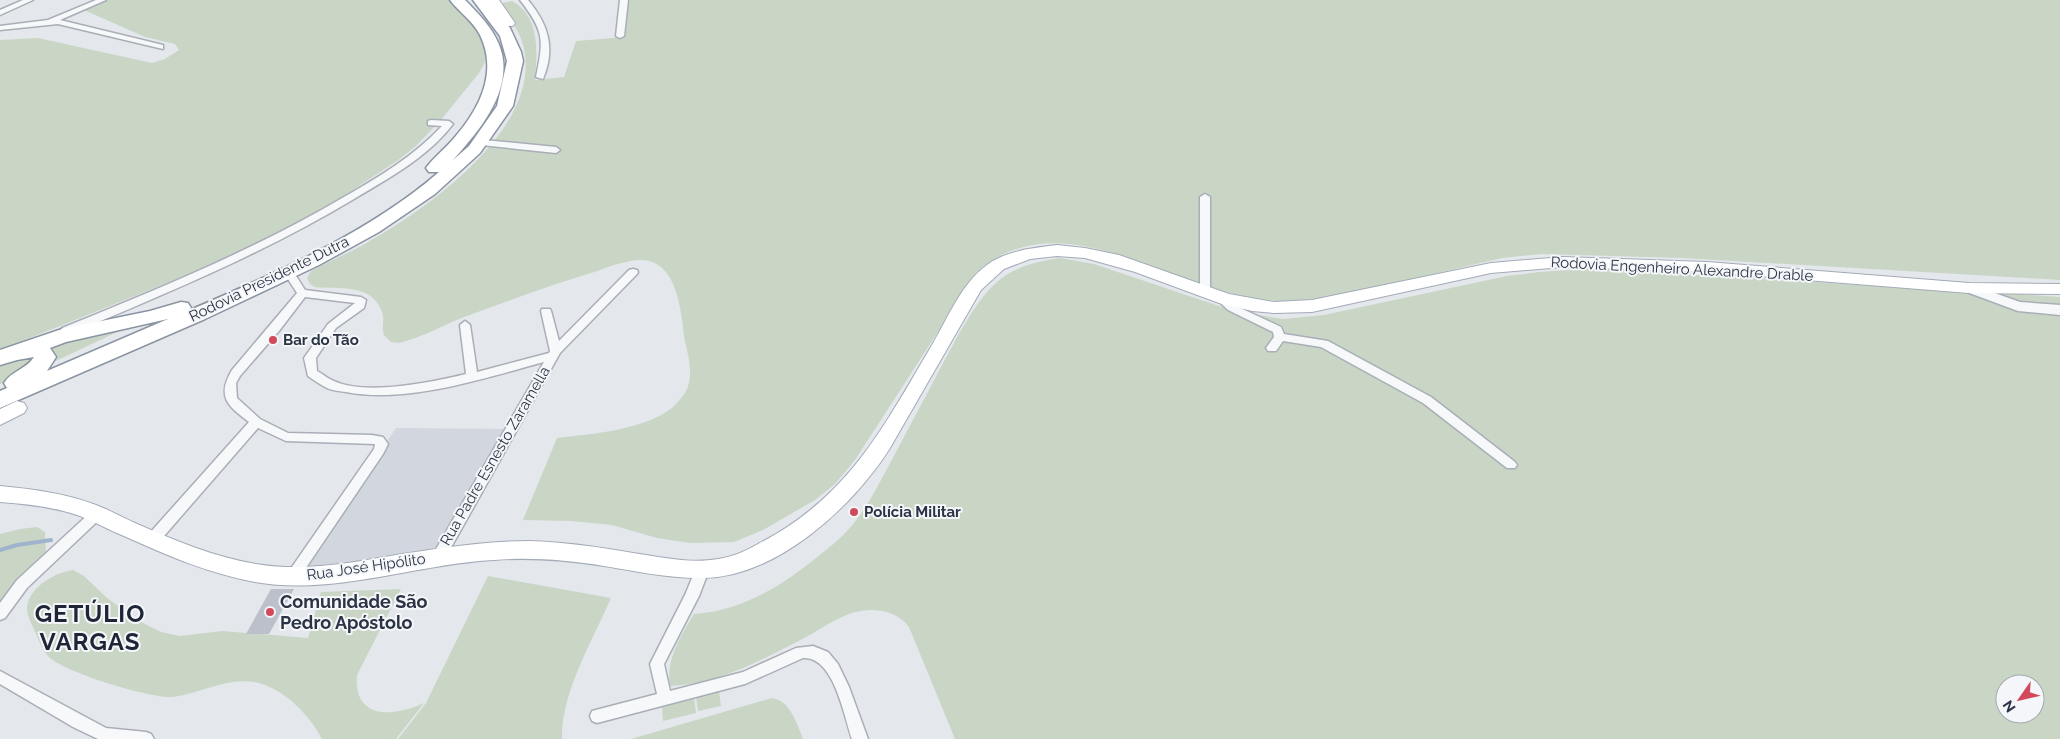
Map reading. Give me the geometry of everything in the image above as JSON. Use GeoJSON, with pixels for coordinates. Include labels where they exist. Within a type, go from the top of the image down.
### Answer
{"type":"FeatureCollection","features":[{"type":"Feature","properties":{"kind":"highway","name":"Rodovia Presidente Dutra"},"geometry":{"type":"LineString","coordinates":[[0,390],[228,290],[317,246],[378,211],[436,168],[471,129],[482,113],[491,92],[494,78],[494,57],[487,35],[457,0]]}},
{"type":"Feature","properties":{"kind":"highway","name":"Rodovia Presidente Dutra"},"geometry":{"type":"LineString","coordinates":[[4,410],[82,374],[114,350],[307,264],[360,235],[426,193],[480,143],[494,124],[508,97],[514,75],[514,61],[506,34],[491,0]]}},
{"type":"Feature","properties":{"kind":"highway"},"geometry":{"type":"LineString","coordinates":[[307,264],[339,251],[406,210],[440,185],[484,143],[501,118],[519,79],[520,50],[509,23]]}},
{"type":"Feature","properties":{"kind":"highway"},"geometry":{"type":"LineString","coordinates":[[0,359],[29,346],[71,334],[162,314],[228,290]]}},
{"type":"Feature","properties":{"kind":"highway"},"geometry":{"type":"LineString","coordinates":[[0,359],[33,350],[43,352],[45,357],[38,368],[32,373],[0,390]]}},
{"type":"Feature","properties":{"kind":"main road"},"geometry":{"type":"LineString","coordinates":[[491,0],[509,23]]}},
{"type":"Feature","properties":{"kind":"main road","name":"Rodovia Engenheiro Alexandre Drable"},"geometry":{"type":"LineString","coordinates":[[743,560],[788,537],[814,519],[857,480],[896,423],[976,286],[990,271],[1000,264],[1039,252],[1078,251],[1112,260],[1212,294],[1254,306],[1281,308],[1305,307],[1491,268],[1563,262],[1707,267],[1969,288],[2060,289]]}},
{"type":"Feature","properties":{"kind":"main road","name":"Rua José Hipólito"},"geometry":{"type":"LineString","coordinates":[[0,494],[49,500],[97,514],[216,564],[262,574],[292,577],[333,574],[439,556],[506,550],[552,551],[702,570],[726,567],[743,560]]}},
{"type":"Feature","properties":{"kind":"street"},"geometry":{"type":"LineString","coordinates":[[49,22],[102,0]]}},
{"type":"Feature","properties":{"kind":"street"},"geometry":{"type":"LineString","coordinates":[[524,0],[541,22],[546,49],[540,77]]}},
{"type":"Feature","properties":{"kind":"street"},"geometry":{"type":"LineString","coordinates":[[620,36],[624,0]]}},
{"type":"Feature","properties":{"kind":"street"},"geometry":{"type":"LineString","coordinates":[[0,5],[26,1]]}},
{"type":"Feature","properties":{"kind":"street"},"geometry":{"type":"LineString","coordinates":[[0,13],[26,1]]}},
{"type":"Feature","properties":{"kind":"street"},"geometry":{"type":"LineString","coordinates":[[0,28],[49,22],[68,24],[160,47]]}},
{"type":"Feature","properties":{"kind":"street"},"geometry":{"type":"LineString","coordinates":[[29,346],[230,262],[323,215],[418,155],[449,124],[432,123]]}},
{"type":"Feature","properties":{"kind":"street"},"geometry":{"type":"LineString","coordinates":[[484,143],[556,150]]}},
{"type":"Feature","properties":{"kind":"street"},"geometry":{"type":"LineString","coordinates":[[1205,197],[1212,294],[1232,308],[1277,330],[1280,337]]}},
{"type":"Feature","properties":{"kind":"street","name":"Rua Padre Esnesto Zaramella"},"geometry":{"type":"LineString","coordinates":[[439,556],[554,354],[633,272]]}},
{"type":"Feature","properties":{"kind":"street"},"geometry":{"type":"LineString","coordinates":[[289,273],[302,293]]}},
{"type":"Feature","properties":{"kind":"street"},"geometry":{"type":"LineString","coordinates":[[1969,288],[2018,306],[2060,310]]}},
{"type":"Feature","properties":{"kind":"street"},"geometry":{"type":"LineString","coordinates":[[302,293],[361,300],[361,305],[335,323],[312,352],[309,363],[315,376],[336,387],[352,391],[404,390],[554,354],[546,312]]}},
{"type":"Feature","properties":{"kind":"street"},"geometry":{"type":"LineString","coordinates":[[292,577],[382,444],[379,440],[286,437],[256,422],[234,404],[230,384],[236,373],[270,335],[302,293]]}},
{"type":"Feature","properties":{"kind":"street"},"geometry":{"type":"LineString","coordinates":[[466,325],[472,375]]}},
{"type":"Feature","properties":{"kind":"street"},"geometry":{"type":"LineString","coordinates":[[1272,348],[1280,337]]}},
{"type":"Feature","properties":{"kind":"street"},"geometry":{"type":"LineString","coordinates":[[1280,337],[1324,344],[1428,400],[1511,465]]}},
{"type":"Feature","properties":{"kind":"street"},"geometry":{"type":"LineString","coordinates":[[153,539],[256,422]]}},
{"type":"Feature","properties":{"kind":"street"},"geometry":{"type":"LineString","coordinates":[[0,614],[22,584],[97,514]]}},
{"type":"Feature","properties":{"kind":"street"},"geometry":{"type":"LineString","coordinates":[[664,694],[658,674],[658,658],[692,596],[702,570]]}},
{"type":"Feature","properties":{"kind":"street"},"geometry":{"type":"LineString","coordinates":[[597,716],[664,694],[745,678],[801,652],[811,651],[825,658],[833,668],[860,739]]}},
{"type":"Feature","properties":{"kind":"street"},"geometry":{"type":"LineString","coordinates":[[0,677],[78,722],[105,735],[146,739]]}},
{"type":"Feature","properties":{"kind":"shaded area"},"geometry":{"type":"Polygon","coordinates":[[[396,428],[506,429],[435,547],[425,552],[301,571],[396,428]]]}},
{"type":"Feature","properties":{"kind":"green space"},"geometry":{"type":"Polygon","coordinates":[[[107,0],[453,0],[484,36],[487,54],[479,73],[440,121],[415,147],[325,208],[229,258],[0,350],[0,40],[38,38],[152,63],[165,59],[179,50],[175,44],[145,37],[84,10],[107,0]]]}},
{"type":"Feature","properties":{"kind":"green space"},"geometry":{"type":"Polygon","coordinates":[[[627,0],[2060,0],[2060,280],[1682,258],[1542,254],[1502,258],[1321,300],[1282,301],[1257,299],[1219,290],[1096,248],[1065,244],[1034,245],[1004,254],[976,273],[855,460],[835,484],[815,500],[763,530],[734,542],[690,543],[657,538],[612,525],[572,521],[523,520],[557,438],[618,430],[648,421],[662,415],[673,407],[686,391],[690,369],[682,317],[676,292],[664,270],[655,263],[643,260],[623,262],[558,283],[399,343],[391,342],[384,335],[382,312],[377,302],[370,296],[353,289],[315,287],[310,284],[307,278],[311,271],[365,244],[418,211],[473,164],[497,137],[515,109],[525,79],[523,43],[502,6],[503,3],[512,1],[528,16],[533,26],[536,47],[535,80],[564,77],[576,41],[625,37],[627,0]]]}},
{"type":"Feature","properties":{"kind":"green space"},"geometry":{"type":"Polygon","coordinates":[[[1060,258],[1094,264],[1234,311],[1283,319],[1324,315],[1507,276],[1587,269],[1971,293],[2013,309],[2060,316],[2060,739],[955,739],[909,627],[899,618],[887,612],[874,610],[846,615],[774,654],[740,669],[706,681],[670,686],[669,676],[672,657],[679,640],[694,614],[711,612],[744,603],[774,588],[832,545],[854,523],[873,494],[973,311],[997,282],[1011,272],[1035,263],[1060,258]]]}},
{"type":"Feature","properties":{"kind":"green space"},"geometry":{"type":"Polygon","coordinates":[[[1998,294],[2060,297],[2060,307],[2023,304],[1998,294]]]}},
{"type":"Feature","properties":{"kind":"green space"},"geometry":{"type":"Polygon","coordinates":[[[130,326],[45,366],[53,354],[48,346],[130,326]]]}},
{"type":"Feature","properties":{"kind":"green space"},"geometry":{"type":"Polygon","coordinates":[[[37,355],[18,376],[0,384],[0,362],[37,355]]]}},
{"type":"Feature","properties":{"kind":"green space"},"geometry":{"type":"Polygon","coordinates":[[[37,527],[45,532],[46,554],[0,606],[0,534],[37,527]]]}},
{"type":"Feature","properties":{"kind":"green space"},"geometry":{"type":"Polygon","coordinates":[[[73,570],[84,576],[107,598],[139,621],[161,632],[180,636],[222,631],[308,638],[321,592],[401,589],[357,675],[358,690],[362,700],[369,707],[378,711],[400,711],[424,703],[396,739],[322,739],[297,706],[281,693],[262,684],[240,681],[173,697],[147,694],[88,677],[48,656],[40,644],[27,610],[32,594],[40,585],[56,575],[73,570]]]}},
{"type":"Feature","properties":{"kind":"green space"},"geometry":{"type":"Polygon","coordinates":[[[488,576],[611,598],[572,685],[563,721],[562,739],[398,739],[426,703],[488,576]]]}},
{"type":"Feature","properties":{"kind":"green space"},"geometry":{"type":"Polygon","coordinates":[[[719,691],[721,706],[698,711],[696,697],[719,691]]]}},
{"type":"Feature","properties":{"kind":"green space"},"geometry":{"type":"Polygon","coordinates":[[[694,697],[696,713],[663,721],[662,705],[694,697]]]}},
{"type":"Feature","properties":{"kind":"green space"},"geometry":{"type":"Polygon","coordinates":[[[772,698],[784,703],[788,708],[803,739],[631,739],[772,698]]]}},
{"type":"Feature","properties":{"kind":"building","name":"Comunidade São Pedro Apóstolo"},"geometry":{"type":"Polygon","coordinates":[[[271,589],[294,589],[269,634],[246,634],[271,589]]]}},
{"type":"Feature","properties":{"kind":"waterway"},"geometry":{"type":"LineString","coordinates":[[0,550],[17,545],[51,540]]}},
{"type":"Feature","properties":{"kind":"place","name":"Bar do Tão"},"geometry":{"type":"Point","coordinates":[273,340]}},
{"type":"Feature","properties":{"kind":"place","name":"Polícia Militar"},"geometry":{"type":"Point","coordinates":[854,512]}},
{"type":"Feature","properties":{"kind":"place","name":"Comunidade São Pedro Apóstolo"},"geometry":{"type":"Point","coordinates":[270,612]}},
{"type":"Feature","properties":{"kind":"district","name":"GETÚLIO VARGAS"},"geometry":{"type":"Point","coordinates":[90,628]}}]}
